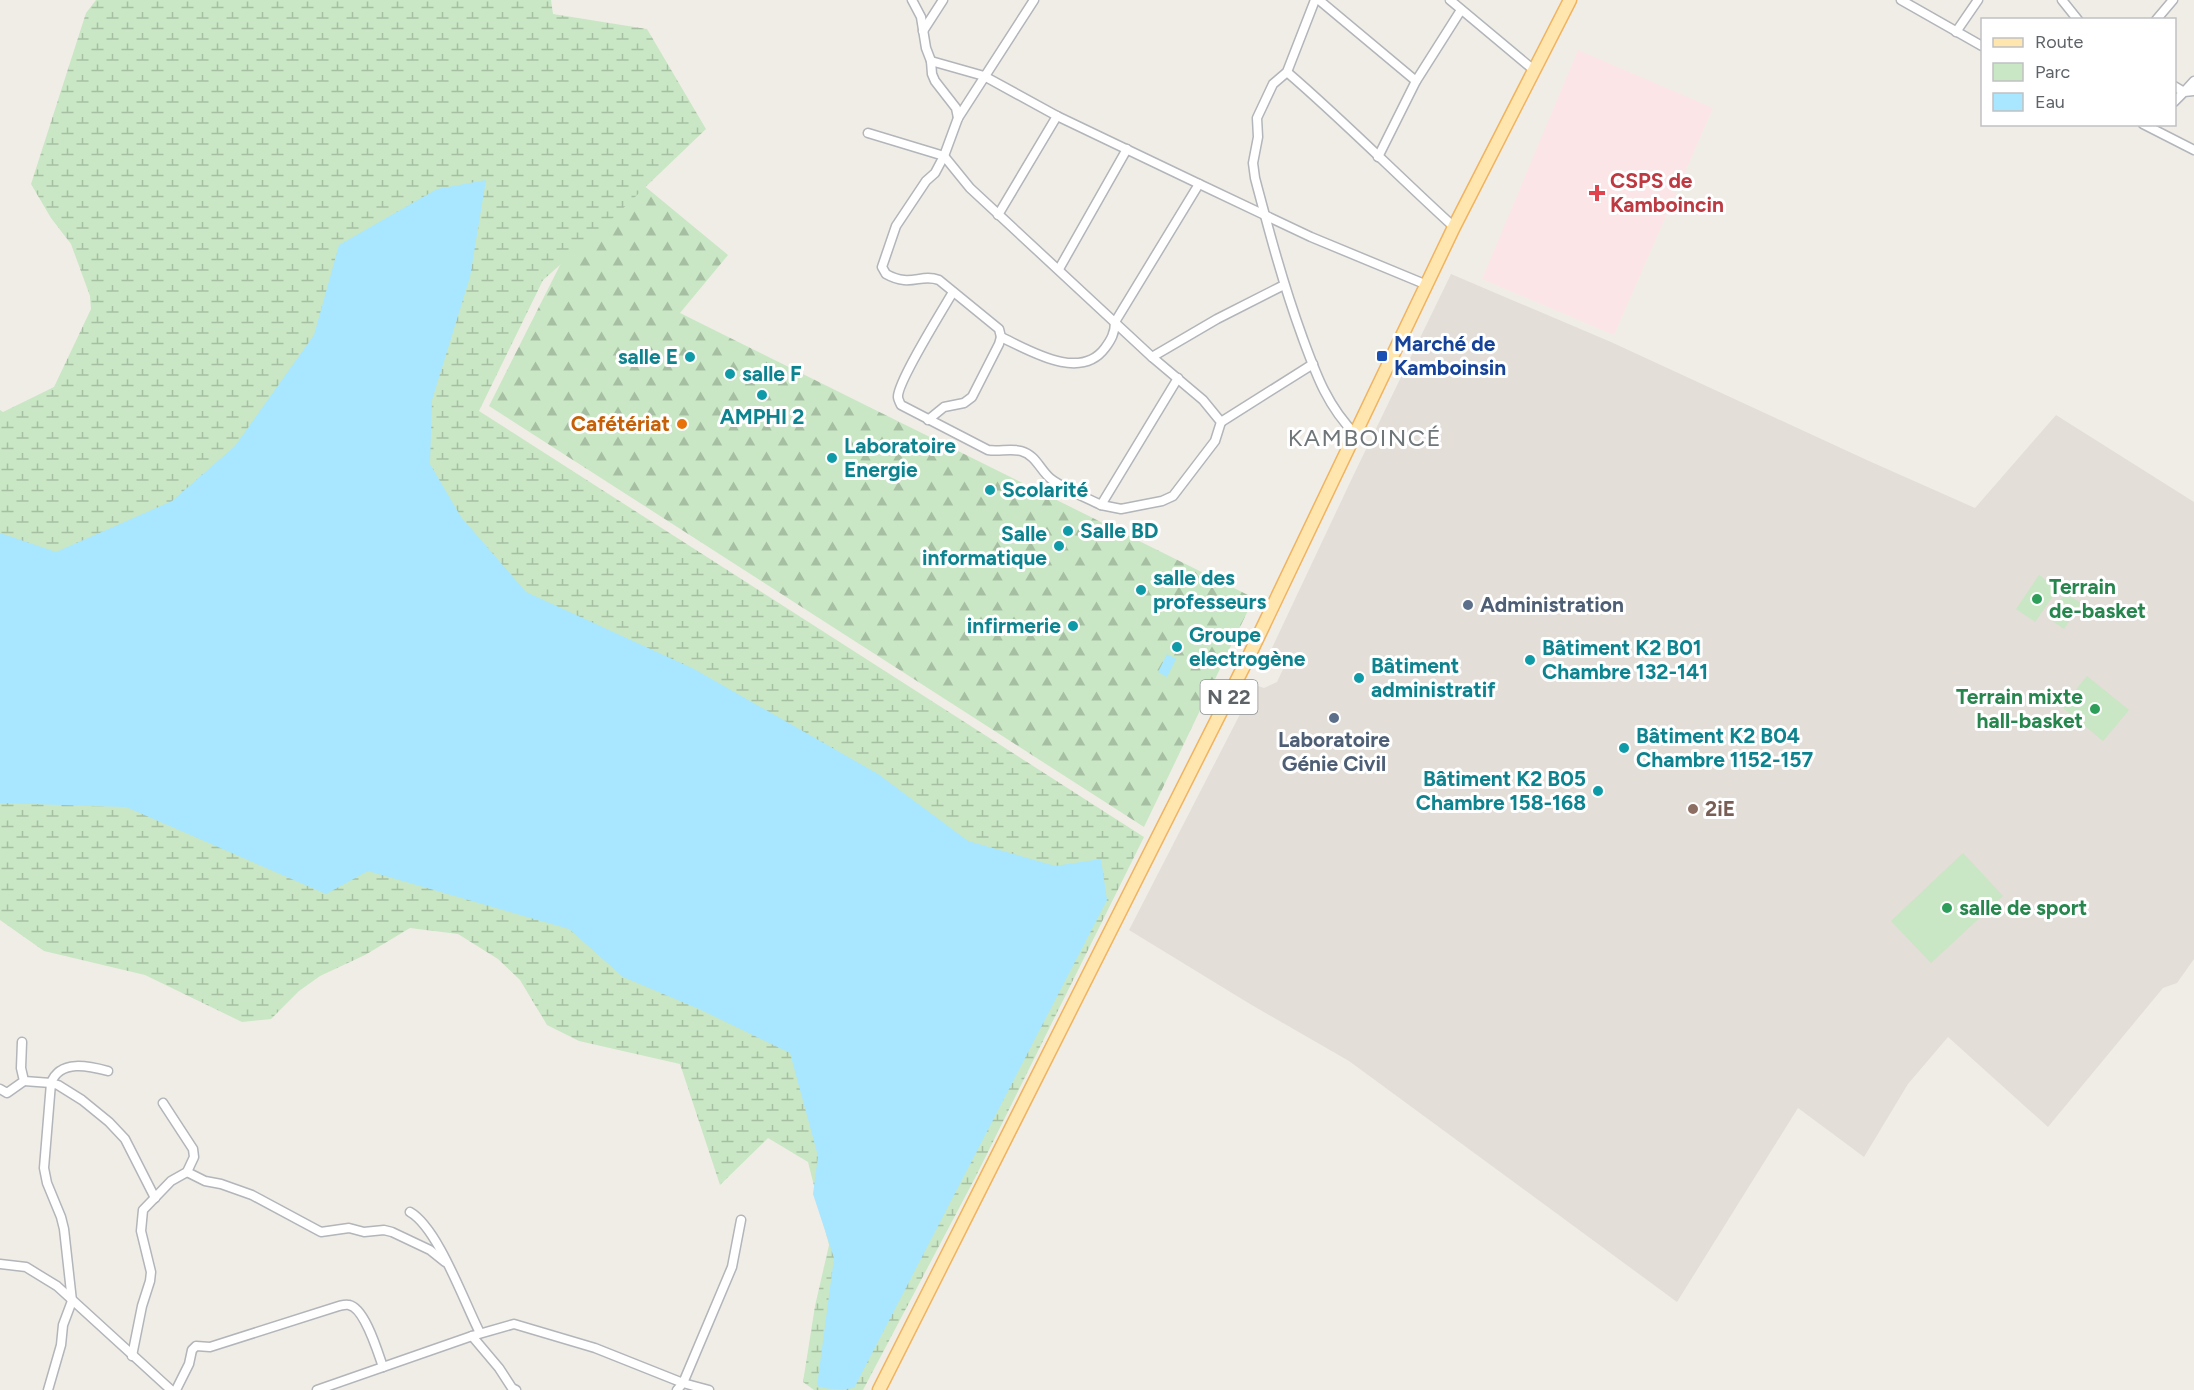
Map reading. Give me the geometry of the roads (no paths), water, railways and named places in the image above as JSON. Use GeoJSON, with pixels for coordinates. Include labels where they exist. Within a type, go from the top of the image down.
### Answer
{"type":"FeatureCollection","features":[{"type":"Feature","properties":{"kind":"main road","name":"N 22"},"geometry":{"type":"LineString","coordinates":[[879,1390],[1248,658],[1454,227],[1570,0]]}},
{"type":"Feature","properties":{"kind":"street"},"geometry":{"type":"LineString","coordinates":[[912,0],[918,8],[932,74],[956,108],[958,118]]}},
{"type":"Feature","properties":{"kind":"street"},"geometry":{"type":"LineString","coordinates":[[923,31],[943,0]]}},
{"type":"Feature","properties":{"kind":"street"},"geometry":{"type":"LineString","coordinates":[[927,420],[944,406],[968,401],[999,344],[1001,337],[999,329],[936,278],[912,282],[893,278],[886,274],[882,267],[896,226],[926,181],[935,173],[958,118],[1034,0]]}},
{"type":"Feature","properties":{"kind":"street"},"geometry":{"type":"LineString","coordinates":[[1315,0],[1287,72],[1273,84],[1257,118],[1258,137],[1253,163],[1284,285],[1313,364],[1339,418],[1356,435]]}},
{"type":"Feature","properties":{"kind":"street"},"geometry":{"type":"LineString","coordinates":[[1320,0],[1416,81]]}},
{"type":"Feature","properties":{"kind":"street"},"geometry":{"type":"LineString","coordinates":[[1450,0],[1535,71]]}},
{"type":"Feature","properties":{"kind":"street"},"geometry":{"type":"LineString","coordinates":[[1901,0],[1981,45]]}},
{"type":"Feature","properties":{"kind":"street"},"geometry":{"type":"LineString","coordinates":[[1956,32],[1978,0]]}},
{"type":"Feature","properties":{"kind":"street"},"geometry":{"type":"LineString","coordinates":[[2062,0],[2076,18]]}},
{"type":"Feature","properties":{"kind":"street"},"geometry":{"type":"LineString","coordinates":[[2158,18],[2173,0]]}},
{"type":"Feature","properties":{"kind":"street"},"geometry":{"type":"LineString","coordinates":[[1378,157],[1416,81],[1461,10]]}},
{"type":"Feature","properties":{"kind":"street"},"geometry":{"type":"LineString","coordinates":[[931,62],[984,76],[1057,116],[1311,237],[1427,285]]}},
{"type":"Feature","properties":{"kind":"street"},"geometry":{"type":"LineString","coordinates":[[1287,72],[1454,227]]}},
{"type":"Feature","properties":{"kind":"street"},"geometry":{"type":"LineString","coordinates":[[2176,101],[2194,81]]}},
{"type":"Feature","properties":{"kind":"street"},"geometry":{"type":"LineString","coordinates":[[2176,87],[2184,92],[2194,91]]}},
{"type":"Feature","properties":{"kind":"street"},"geometry":{"type":"LineString","coordinates":[[998,215],[1057,116]]}},
{"type":"Feature","properties":{"kind":"street"},"geometry":{"type":"LineString","coordinates":[[2153,127],[2194,150]]}},
{"type":"Feature","properties":{"kind":"street"},"geometry":{"type":"LineString","coordinates":[[868,133],[944,156],[969,188],[1059,268],[1152,357],[1203,400],[1221,422]]}},
{"type":"Feature","properties":{"kind":"street"},"geometry":{"type":"LineString","coordinates":[[1059,268],[1127,149]]}},
{"type":"Feature","properties":{"kind":"street"},"geometry":{"type":"LineString","coordinates":[[1001,337],[1067,363],[1091,360],[1101,353],[1115,330],[1115,322],[1199,184]]}},
{"type":"Feature","properties":{"kind":"street"},"geometry":{"type":"LineString","coordinates":[[1152,357],[1217,319],[1284,285]]}},
{"type":"Feature","properties":{"kind":"street"},"geometry":{"type":"LineString","coordinates":[[953,292],[899,390],[898,398],[901,405],[988,450],[1022,451],[1032,457],[1048,477],[1101,505],[1121,509],[1162,501],[1173,496],[1215,441],[1221,422],[1313,364]]}},
{"type":"Feature","properties":{"kind":"street"},"geometry":{"type":"LineString","coordinates":[[1101,505],[1178,378]]}},
{"type":"Feature","properties":{"kind":"street"},"geometry":{"type":"LineString","coordinates":[[22,1042],[21,1068],[24,1081]]}},
{"type":"Feature","properties":{"kind":"street"},"geometry":{"type":"LineString","coordinates":[[48,1390],[61,1345],[63,1325],[72,1301],[64,1229],[47,1184],[44,1168],[51,1083],[57,1074],[72,1066],[108,1071]]}},
{"type":"Feature","properties":{"kind":"street"},"geometry":{"type":"LineString","coordinates":[[0,1089],[7,1094],[24,1081],[51,1083],[58,1084],[82,1100],[109,1122],[125,1139],[155,1198]]}},
{"type":"Feature","properties":{"kind":"street"},"geometry":{"type":"LineString","coordinates":[[132,1356],[151,1272],[141,1231],[142,1214],[146,1206],[171,1181],[186,1172],[194,1157],[193,1149],[163,1103]]}},
{"type":"Feature","properties":{"kind":"street"},"geometry":{"type":"LineString","coordinates":[[186,1172],[205,1181],[252,1195],[321,1232],[327,1233],[335,1229],[349,1228],[364,1232],[384,1230],[430,1250],[445,1262]]}},
{"type":"Feature","properties":{"kind":"street"},"geometry":{"type":"LineString","coordinates":[[410,1212],[424,1223],[456,1280],[476,1335],[512,1390]]}},
{"type":"Feature","properties":{"kind":"street"},"geometry":{"type":"LineString","coordinates":[[680,1386],[732,1267],[741,1220]]}},
{"type":"Feature","properties":{"kind":"street"},"geometry":{"type":"LineString","coordinates":[[0,1264],[26,1268],[57,1286],[171,1390]]}},
{"type":"Feature","properties":{"kind":"street"},"geometry":{"type":"LineString","coordinates":[[176,1390],[189,1364],[192,1350],[196,1346],[210,1347],[339,1306],[350,1305],[357,1309],[363,1317],[384,1368]]}},
{"type":"Feature","properties":{"kind":"street"},"geometry":{"type":"LineString","coordinates":[[317,1390],[509,1324],[523,1326],[595,1348],[680,1386],[709,1390]]}},
{"type":"Feature","properties":{"kind":"water"},"geometry":{"type":"Polygon","coordinates":[[[486,180],[470,277],[432,400],[430,464],[461,517],[526,592],[694,669],[878,774],[968,841],[1055,866],[1101,859],[1107,900],[854,1388],[835,1389],[817,1386],[834,1258],[813,1194],[818,1156],[790,1053],[699,1009],[623,977],[569,929],[368,871],[326,894],[126,807],[0,803],[0,533],[56,552],[172,501],[235,446],[314,335],[339,245],[437,189],[486,180]]]}},
{"type":"Feature","properties":{"kind":"water"},"geometry":{"type":"Polygon","coordinates":[[[1167,654],[1176,659],[1167,677],[1158,672],[1167,654]]]}},
{"type":"Feature","properties":{"kind":"place","name":"CSPS de Kamboincin"},"geometry":{"type":"Point","coordinates":[1597,193]}},
{"type":"Feature","properties":{"kind":"place","name":"Marché de Kamboinsin"},"geometry":{"type":"Point","coordinates":[1382,356]}},
{"type":"Feature","properties":{"kind":"place","name":"salle E"},"geometry":{"type":"Point","coordinates":[690,357]}},
{"type":"Feature","properties":{"kind":"place","name":"salle F"},"geometry":{"type":"Point","coordinates":[730,374]}},
{"type":"Feature","properties":{"kind":"place","name":"AMPHI 2"},"geometry":{"type":"Point","coordinates":[762,395]}},
{"type":"Feature","properties":{"kind":"place","name":"Cafétériat"},"geometry":{"type":"Point","coordinates":[682,424]}},
{"type":"Feature","properties":{"kind":"place","name":"Laboratoire Energie"},"geometry":{"type":"Point","coordinates":[832,458]}},
{"type":"Feature","properties":{"kind":"place","name":"Scolarité"},"geometry":{"type":"Point","coordinates":[990,490]}},
{"type":"Feature","properties":{"kind":"place","name":"Salle BD"},"geometry":{"type":"Point","coordinates":[1068,531]}},
{"type":"Feature","properties":{"kind":"place","name":"Salle informatique"},"geometry":{"type":"Point","coordinates":[1059,546]}},
{"type":"Feature","properties":{"kind":"place","name":"salle des professeurs"},"geometry":{"type":"Point","coordinates":[1141,590]}},
{"type":"Feature","properties":{"kind":"place","name":"Terrain de-basket"},"geometry":{"type":"Point","coordinates":[2037,599]}},
{"type":"Feature","properties":{"kind":"place","name":"Administration"},"geometry":{"type":"Point","coordinates":[1468,605]}},
{"type":"Feature","properties":{"kind":"place","name":"infirmerie"},"geometry":{"type":"Point","coordinates":[1073,626]}},
{"type":"Feature","properties":{"kind":"place","name":"Groupe electrogène"},"geometry":{"type":"Point","coordinates":[1177,647]}},
{"type":"Feature","properties":{"kind":"place","name":"Bâtiment K2 B01 Chambre 132-141"},"geometry":{"type":"Point","coordinates":[1530,660]}},
{"type":"Feature","properties":{"kind":"place","name":"Bâtiment administratif"},"geometry":{"type":"Point","coordinates":[1359,678]}},
{"type":"Feature","properties":{"kind":"place","name":"Terrain mixte hall-basket"},"geometry":{"type":"Point","coordinates":[2095,709]}},
{"type":"Feature","properties":{"kind":"place","name":"Laboratoire Génie Civil"},"geometry":{"type":"Point","coordinates":[1334,718]}},
{"type":"Feature","properties":{"kind":"place","name":"Bâtiment K2 B04 Chambre 1152-157"},"geometry":{"type":"Point","coordinates":[1624,748]}},
{"type":"Feature","properties":{"kind":"place","name":"Bâtiment K2 B05 Chambre 158-168"},"geometry":{"type":"Point","coordinates":[1598,791]}},
{"type":"Feature","properties":{"kind":"place","name":"2iE"},"geometry":{"type":"Point","coordinates":[1693,809]}},
{"type":"Feature","properties":{"kind":"place","name":"salle de sport"},"geometry":{"type":"Point","coordinates":[1947,908]}},
{"type":"Feature","properties":{"kind":"district","name":"KAMBOINCÉ"},"geometry":{"type":"Point","coordinates":[1365,438]}}]}
